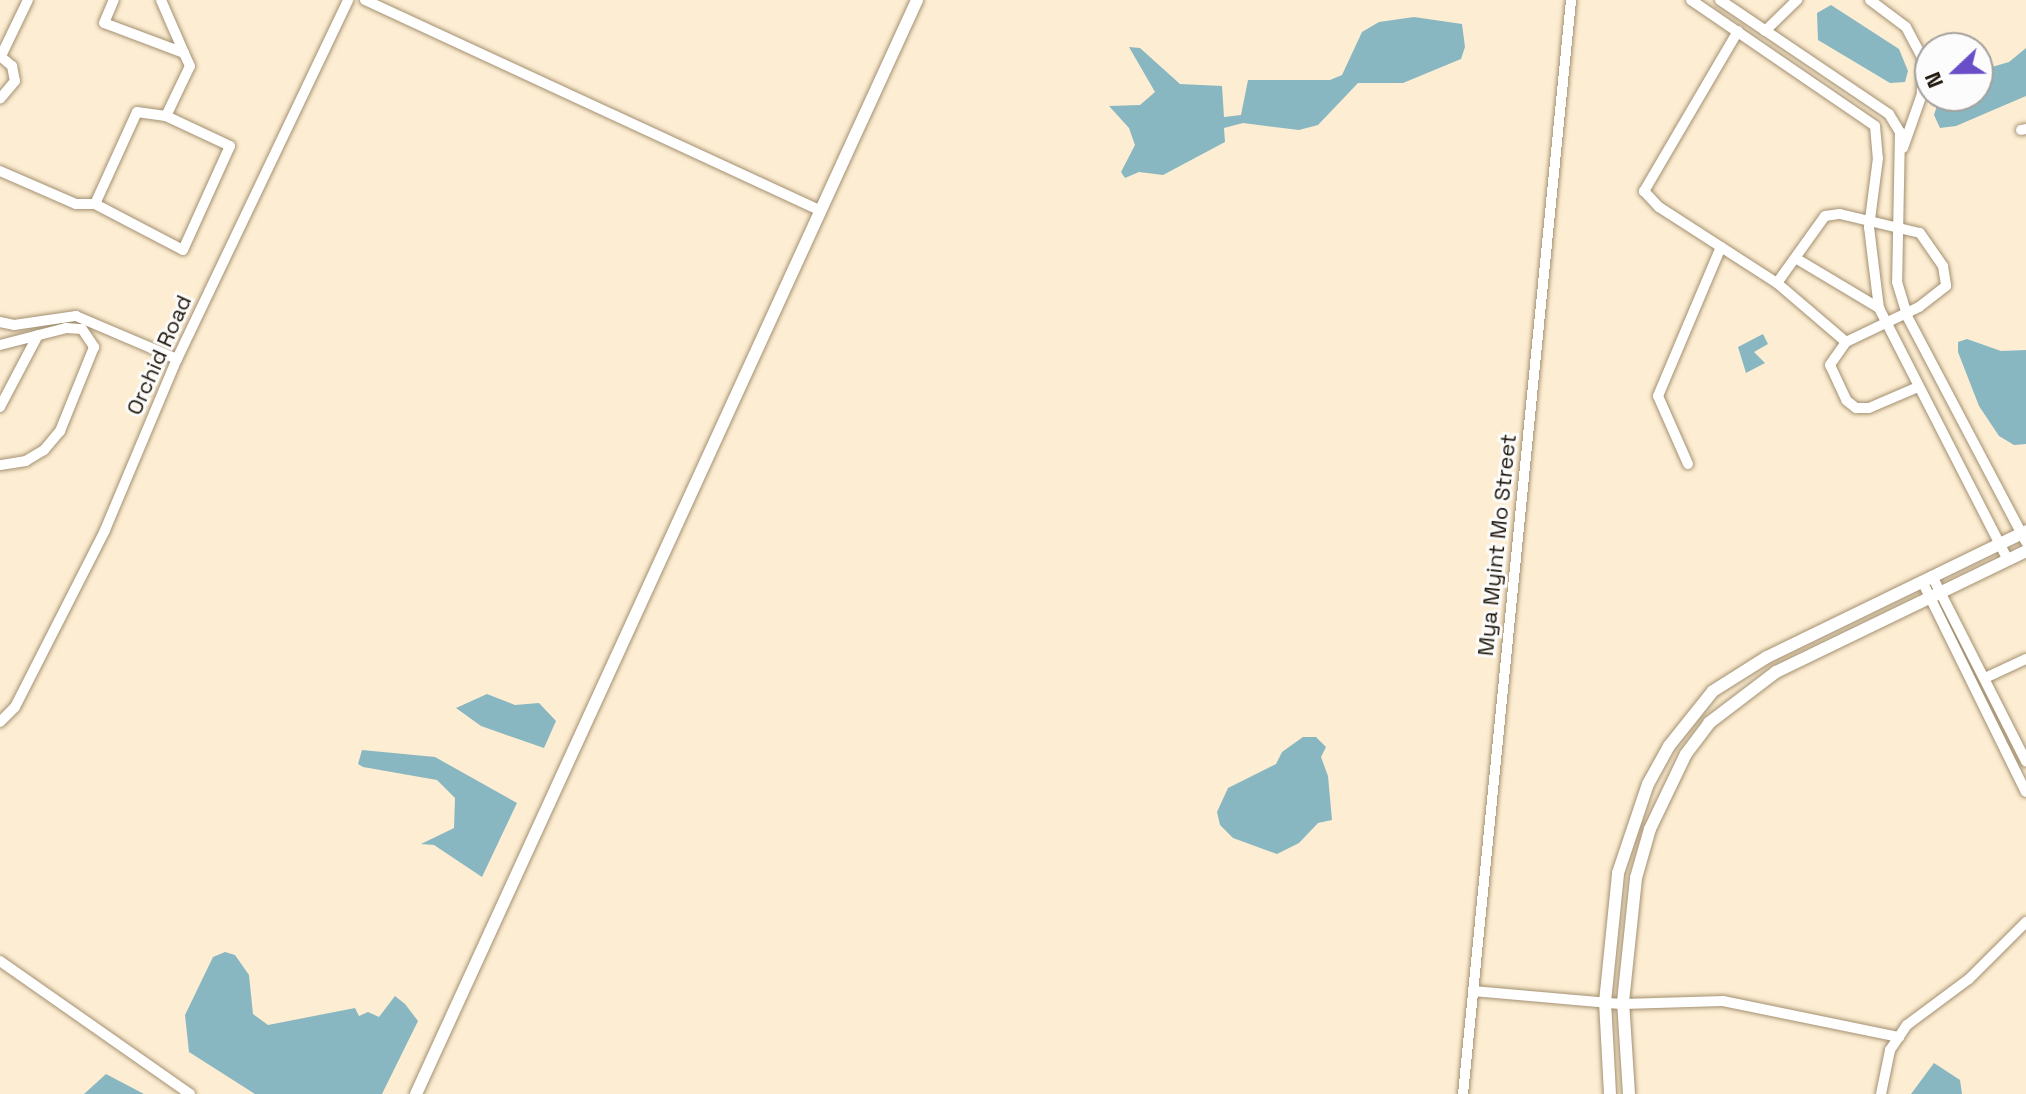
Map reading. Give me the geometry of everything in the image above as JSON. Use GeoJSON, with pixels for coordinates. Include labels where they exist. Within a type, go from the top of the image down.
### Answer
{"type":"FeatureCollection","features":[{"type":"Feature","properties":{"kind":"main road"},"geometry":{"type":"LineString","coordinates":[[416,1094],[917,0]]}},
{"type":"Feature","properties":{"kind":"main road"},"geometry":{"type":"LineString","coordinates":[[1610,1094],[1605,1002],[1618,873],[1648,784],[1669,746],[1724,684],[1810,634],[1999,544],[2025,536]]}},
{"type":"Feature","properties":{"kind":"main road"},"geometry":{"type":"LineString","coordinates":[[1629,1094],[1623,1004],[1636,878],[1650,829],[1686,754],[1709,723],[1776,672],[2026,551]]}},
{"type":"Feature","properties":{"kind":"street"},"geometry":{"type":"LineString","coordinates":[[0,99],[15,81],[12,66],[0,56],[28,0]]}},
{"type":"Feature","properties":{"kind":"street"},"geometry":{"type":"LineString","coordinates":[[114,0],[104,23],[184,53]]}},
{"type":"Feature","properties":{"kind":"street"},"geometry":{"type":"LineString","coordinates":[[161,0],[190,66],[166,116]]}},
{"type":"Feature","properties":{"kind":"street","name":"Orchid Road"},"geometry":{"type":"LineString","coordinates":[[0,722],[15,707],[105,530],[177,359],[348,0]]}},
{"type":"Feature","properties":{"kind":"street"},"geometry":{"type":"LineString","coordinates":[[365,0],[819,210]]}},
{"type":"Feature","properties":{"kind":"street","name":"Mya Myint Mo Street"},"geometry":{"type":"LineString","coordinates":[[1463,1094],[1571,0]]}},
{"type":"Feature","properties":{"kind":"street"},"geometry":{"type":"LineString","coordinates":[[1691,0],[1875,126],[1878,158],[1870,220],[1879,308],[2008,560]]}},
{"type":"Feature","properties":{"kind":"street"},"geometry":{"type":"LineString","coordinates":[[1720,0],[1889,114],[1900,132],[1897,282],[1906,313],[2025,536]]}},
{"type":"Feature","properties":{"kind":"street"},"geometry":{"type":"LineString","coordinates":[[1765,31],[1797,0]]}},
{"type":"Feature","properties":{"kind":"street"},"geometry":{"type":"LineString","coordinates":[[1870,0],[1906,27],[1923,59],[1922,94],[1902,150]]}},
{"type":"Feature","properties":{"kind":"street"},"geometry":{"type":"LineString","coordinates":[[1738,31],[1644,191],[1777,283],[1846,342]]}},
{"type":"Feature","properties":{"kind":"street"},"geometry":{"type":"LineString","coordinates":[[0,171],[76,204],[95,204],[183,250],[230,146],[166,116],[137,112],[95,204]]}},
{"type":"Feature","properties":{"kind":"street"},"geometry":{"type":"LineString","coordinates":[[1777,283],[1797,259],[1822,218],[1840,214],[1870,220],[1897,226],[1928,240],[1945,278],[1940,293],[1846,342],[1830,365],[1846,400],[1856,408],[1869,408],[1918,387]]}},
{"type":"Feature","properties":{"kind":"street"},"geometry":{"type":"LineString","coordinates":[[1688,464],[1658,396],[1721,247]]}},
{"type":"Feature","properties":{"kind":"street"},"geometry":{"type":"LineString","coordinates":[[1797,259],[1879,308]]}},
{"type":"Feature","properties":{"kind":"street"},"geometry":{"type":"LineString","coordinates":[[0,322],[14,325],[76,316],[177,359]]}},
{"type":"Feature","properties":{"kind":"street"},"geometry":{"type":"LineString","coordinates":[[0,345],[38,335],[82,329],[94,347],[60,431],[44,450],[26,461],[0,465]]}},
{"type":"Feature","properties":{"kind":"street"},"geometry":{"type":"LineString","coordinates":[[0,407],[38,335]]}},
{"type":"Feature","properties":{"kind":"street"},"geometry":{"type":"LineString","coordinates":[[1927,579],[2026,792]]}},
{"type":"Feature","properties":{"kind":"street"},"geometry":{"type":"LineString","coordinates":[[1935,595],[1985,678],[2026,761]]}},
{"type":"Feature","properties":{"kind":"street"},"geometry":{"type":"LineString","coordinates":[[1985,678],[2026,659]]}},
{"type":"Feature","properties":{"kind":"street"},"geometry":{"type":"LineString","coordinates":[[2004,750],[2017,743]]}},
{"type":"Feature","properties":{"kind":"street"},"geometry":{"type":"LineString","coordinates":[[1881,1094],[1890,1050],[1899,1037],[2026,922]]}},
{"type":"Feature","properties":{"kind":"street"},"geometry":{"type":"LineString","coordinates":[[0,961],[190,1094]]}},
{"type":"Feature","properties":{"kind":"street"},"geometry":{"type":"LineString","coordinates":[[1473,991],[1623,1004],[1723,1001],[1899,1037]]}},
{"type":"Feature","properties":{"kind":"water"},"geometry":{"type":"Polygon","coordinates":[[[1831,5],[1899,49],[1908,71],[1905,82],[1890,83],[1818,40],[1817,13],[1831,5]]]}},
{"type":"Feature","properties":{"kind":"water"},"geometry":{"type":"Polygon","coordinates":[[[1414,17],[1462,24],[1465,47],[1461,59],[1403,83],[1358,83],[1318,125],[1299,130],[1243,123],[1224,128],[1225,142],[1163,175],[1139,172],[1125,178],[1121,172],[1135,145],[1129,128],[1109,106],[1140,105],[1155,92],[1129,47],[1140,48],[1180,84],[1222,86],[1224,117],[1241,115],[1248,80],[1330,80],[1342,75],[1362,32],[1379,22],[1414,17]]]}},
{"type":"Feature","properties":{"kind":"water"},"geometry":{"type":"Polygon","coordinates":[[[2026,48],[2026,96],[1994,110],[1994,66],[2009,62],[2026,48]]]}},
{"type":"Feature","properties":{"kind":"water"},"geometry":{"type":"Polygon","coordinates":[[[1935,112],[1989,112],[1956,126],[1940,128],[1935,112]]]}},
{"type":"Feature","properties":{"kind":"water"},"geometry":{"type":"Polygon","coordinates":[[[1763,334],[1768,344],[1754,352],[1765,363],[1746,373],[1738,347],[1763,334]]]}},
{"type":"Feature","properties":{"kind":"water"},"geometry":{"type":"Polygon","coordinates":[[[1967,339],[2001,351],[2026,350],[2026,444],[2014,445],[1999,436],[1979,406],[1958,352],[1958,342],[1967,339]]]}},
{"type":"Feature","properties":{"kind":"water"},"geometry":{"type":"Polygon","coordinates":[[[487,694],[515,705],[539,703],[556,721],[544,748],[481,726],[456,708],[487,694]]]}},
{"type":"Feature","properties":{"kind":"water"},"geometry":{"type":"Polygon","coordinates":[[[1303,737],[1316,737],[1326,747],[1321,757],[1328,776],[1332,820],[1318,823],[1299,843],[1277,854],[1233,838],[1220,825],[1217,812],[1228,788],[1276,764],[1282,752],[1303,737]]]}},
{"type":"Feature","properties":{"kind":"water"},"geometry":{"type":"Polygon","coordinates":[[[362,750],[435,757],[517,803],[482,877],[434,845],[421,844],[454,828],[455,798],[437,780],[363,767],[358,764],[362,750]]]}},
{"type":"Feature","properties":{"kind":"water"},"geometry":{"type":"Polygon","coordinates":[[[225,952],[235,955],[249,975],[253,1014],[268,1025],[355,1008],[359,1016],[368,1012],[379,1017],[395,996],[405,1004],[418,1021],[382,1094],[255,1094],[189,1052],[185,1015],[213,957],[225,952]]]}},
{"type":"Feature","properties":{"kind":"water"},"geometry":{"type":"Polygon","coordinates":[[[1934,1063],[1960,1080],[1962,1094],[1911,1094],[1934,1063]]]}},
{"type":"Feature","properties":{"kind":"water"},"geometry":{"type":"Polygon","coordinates":[[[106,1074],[144,1094],[84,1094],[106,1074]]]}}]}
